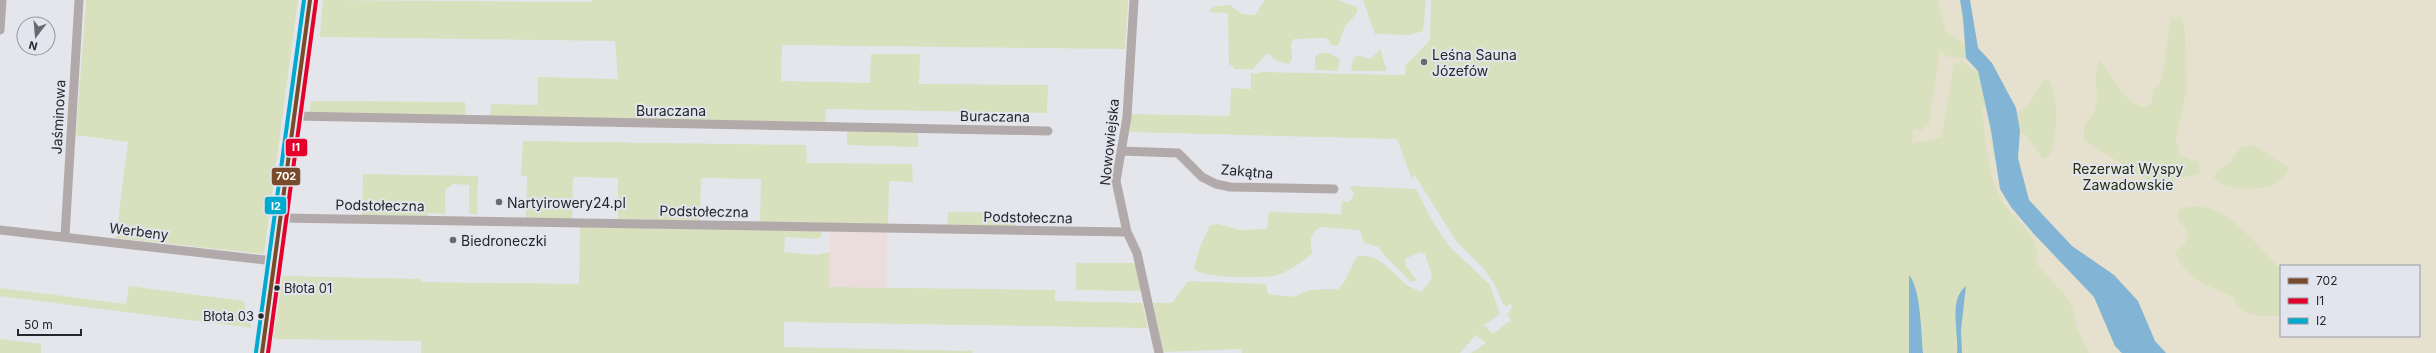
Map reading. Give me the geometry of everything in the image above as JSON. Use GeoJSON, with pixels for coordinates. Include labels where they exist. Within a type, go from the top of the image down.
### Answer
{"type":"FeatureCollection","features":[{"type":"Feature","properties":{"kind":"main road"},"geometry":{"type":"LineString","coordinates":[[262,353],[310,0]]}},
{"type":"Feature","properties":{"kind":"street"},"geometry":{"type":"LineString","coordinates":[[0,30],[2,0]]}},
{"type":"Feature","properties":{"kind":"street","name":"Jaśminowa"},"geometry":{"type":"LineString","coordinates":[[65,236],[79,0]]}},
{"type":"Feature","properties":{"kind":"street","name":"Nowowiejska"},"geometry":{"type":"LineString","coordinates":[[1134,0],[1127,116],[1116,185],[1127,232],[1137,253],[1159,353]]}},
{"type":"Feature","properties":{"kind":"street","name":"Buraczana"},"geometry":{"type":"LineString","coordinates":[[294,116],[1048,131]]}},
{"type":"Feature","properties":{"kind":"street","name":"Zakątna"},"geometry":{"type":"LineString","coordinates":[[1121,151],[1178,153],[1202,178],[1216,184],[1230,187],[1334,189]]}},
{"type":"Feature","properties":{"kind":"street","name":"Podstołeczna"},"geometry":{"type":"LineString","coordinates":[[280,218],[1127,232]]}},
{"type":"Feature","properties":{"kind":"street","name":"Werbeny"},"geometry":{"type":"LineString","coordinates":[[0,230],[65,236],[274,261]]}},
{"type":"Feature","properties":{"kind":"shaded area"},"geometry":{"type":"Polygon","coordinates":[[[830,232],[887,233],[886,288],[829,287],[830,232]]]}},
{"type":"Feature","properties":{"kind":"green space"},"geometry":{"type":"Polygon","coordinates":[[[86,0],[298,0],[264,254],[116,238],[128,142],[76,135],[86,0]]]}},
{"type":"Feature","properties":{"kind":"green space"},"geometry":{"type":"Polygon","coordinates":[[[323,0],[592,2],[592,0],[1128,0],[1125,49],[782,45],[781,81],[870,83],[871,54],[920,54],[919,84],[1048,85],[1047,113],[826,109],[825,125],[490,119],[491,104],[538,105],[538,77],[618,79],[615,41],[320,37],[323,0]]]}},
{"type":"Feature","properties":{"kind":"green space"},"geometry":{"type":"Polygon","coordinates":[[[1265,0],[1338,0],[1357,7],[1357,13],[1345,26],[1338,46],[1331,45],[1328,39],[1322,38],[1294,39],[1291,43],[1292,60],[1289,64],[1277,61],[1269,54],[1265,55],[1253,69],[1234,69],[1232,65],[1229,65],[1228,13],[1209,12],[1210,9],[1216,6],[1230,5],[1242,14],[1255,15],[1265,0]]]}},
{"type":"Feature","properties":{"kind":"green space"},"geometry":{"type":"Polygon","coordinates":[[[1363,0],[1426,0],[1423,31],[1410,35],[1375,34],[1363,0]]]}},
{"type":"Feature","properties":{"kind":"green space","name":"Rezerwat Wyspy Zawadowskie"},"geometry":{"type":"Polygon","coordinates":[[[1431,0],[2436,0],[2436,353],[1471,353],[1486,343],[1476,335],[1460,353],[1242,353],[1242,349],[1163,352],[1153,303],[1172,303],[1188,281],[1266,284],[1268,294],[1296,297],[1310,290],[1339,289],[1346,279],[1356,257],[1363,256],[1370,257],[1384,264],[1407,285],[1421,292],[1430,281],[1432,275],[1425,254],[1420,252],[1405,259],[1405,265],[1417,280],[1411,282],[1384,255],[1379,247],[1364,243],[1360,230],[1322,227],[1318,229],[1311,237],[1312,253],[1305,260],[1294,267],[1277,275],[1266,277],[1232,277],[1209,275],[1194,269],[1200,247],[1210,225],[1218,224],[1240,230],[1267,229],[1269,212],[1341,214],[1342,201],[1349,202],[1354,195],[1350,186],[1416,189],[1431,219],[1449,246],[1490,285],[1500,314],[1484,325],[1493,334],[1511,320],[1507,315],[1512,307],[1510,303],[1507,307],[1503,304],[1495,285],[1484,269],[1456,241],[1414,174],[1412,179],[1397,139],[1130,132],[1131,114],[1230,116],[1231,88],[1251,89],[1251,72],[1254,74],[1262,72],[1405,75],[1406,65],[1430,40],[1431,0]]]}},
{"type":"Feature","properties":{"kind":"green space"},"geometry":{"type":"Polygon","coordinates":[[[1380,49],[1387,71],[1351,71],[1353,59],[1357,55],[1371,59],[1380,49]]]}},
{"type":"Feature","properties":{"kind":"green space"},"geometry":{"type":"Polygon","coordinates":[[[1321,53],[1329,53],[1340,59],[1338,71],[1315,70],[1315,57],[1321,53]]]}},
{"type":"Feature","properties":{"kind":"green space"},"geometry":{"type":"Polygon","coordinates":[[[311,101],[465,102],[466,118],[309,115],[311,101]]]}},
{"type":"Feature","properties":{"kind":"green space"},"geometry":{"type":"Polygon","coordinates":[[[847,130],[918,131],[918,147],[847,145],[847,130]]]}},
{"type":"Feature","properties":{"kind":"green space"},"geometry":{"type":"Polygon","coordinates":[[[523,141],[806,145],[807,163],[912,164],[913,182],[889,181],[888,224],[760,222],[761,179],[701,178],[700,221],[618,219],[618,178],[573,177],[572,219],[526,218],[527,176],[521,176],[523,141]]]}},
{"type":"Feature","properties":{"kind":"green space"},"geometry":{"type":"Polygon","coordinates":[[[363,174],[478,176],[477,214],[469,214],[469,185],[453,184],[445,190],[445,214],[428,213],[428,216],[362,215],[363,174]]]}},
{"type":"Feature","properties":{"kind":"green space"},"geometry":{"type":"Polygon","coordinates":[[[948,212],[1016,213],[1016,227],[947,226],[948,212]]]}},
{"type":"Feature","properties":{"kind":"green space"},"geometry":{"type":"Polygon","coordinates":[[[580,227],[822,231],[821,237],[817,239],[785,237],[784,252],[816,255],[830,252],[829,287],[1055,290],[1055,301],[1142,303],[1148,328],[784,322],[784,347],[973,351],[972,353],[421,353],[421,341],[273,339],[283,276],[421,279],[421,282],[579,284],[580,227]]]}},
{"type":"Feature","properties":{"kind":"green space"},"geometry":{"type":"Polygon","coordinates":[[[1076,263],[1134,263],[1140,279],[1141,291],[1076,290],[1076,263]]]}},
{"type":"Feature","properties":{"kind":"green space"},"geometry":{"type":"Polygon","coordinates":[[[129,286],[244,301],[246,314],[252,328],[0,296],[0,288],[126,304],[129,286]]]}},
{"type":"Feature","properties":{"kind":"green space"},"geometry":{"type":"Polygon","coordinates":[[[0,339],[41,344],[41,353],[0,353],[0,339]]]}},
{"type":"Feature","properties":{"kind":"sand"},"geometry":{"type":"Polygon","coordinates":[[[1937,0],[1960,0],[1965,44],[1946,32],[1937,0]]]}},
{"type":"Feature","properties":{"kind":"sand"},"geometry":{"type":"Polygon","coordinates":[[[1970,0],[2436,0],[2436,353],[2166,353],[2155,341],[2138,301],[2114,275],[2072,246],[2029,200],[2018,158],[2020,131],[2027,137],[2044,159],[2049,157],[2056,128],[2056,108],[2053,89],[2049,79],[2045,79],[2029,104],[2017,113],[1992,63],[1978,48],[1970,0]],[[2181,17],[2171,19],[2160,84],[2153,90],[2151,105],[2144,108],[2136,104],[2124,94],[2100,60],[2097,67],[2096,106],[2095,111],[2086,123],[2084,140],[2148,180],[2169,182],[2200,173],[2198,162],[2180,156],[2176,140],[2186,92],[2185,30],[2181,17]],[[2253,145],[2241,147],[2228,165],[2218,169],[2214,177],[2218,181],[2232,187],[2248,189],[2269,187],[2278,182],[2289,168],[2253,145]]]}},
{"type":"Feature","properties":{"kind":"sand"},"geometry":{"type":"Polygon","coordinates":[[[1940,49],[1947,57],[1966,58],[1978,71],[1974,71],[1962,61],[1954,65],[1942,137],[1912,144],[1913,129],[1922,131],[1929,123],[1940,49]]]}},
{"type":"Feature","properties":{"kind":"sand"},"geometry":{"type":"Polygon","coordinates":[[[1986,107],[1993,155],[2033,233],[2094,297],[2115,346],[2122,353],[2089,353],[2076,327],[2073,309],[2065,295],[2035,262],[2037,253],[2036,245],[2032,237],[2003,203],[1993,180],[1986,145],[1982,108],[1986,107]]]}},
{"type":"Feature","properties":{"kind":"water"},"geometry":{"type":"Polygon","coordinates":[[[1960,0],[1970,0],[1978,48],[1992,63],[2016,108],[2020,131],[2018,158],[2029,200],[2072,246],[2114,275],[2138,301],[2155,341],[2166,353],[2122,353],[2115,346],[2094,297],[2033,233],[2011,207],[2000,189],[1991,130],[1978,71],[1966,58],[1963,17],[1960,0]]]}},
{"type":"Feature","properties":{"kind":"water"},"geometry":{"type":"Polygon","coordinates":[[[1909,275],[1916,290],[1918,301],[1923,353],[1909,353],[1909,275]]]}},
{"type":"Feature","properties":{"kind":"water"},"geometry":{"type":"Polygon","coordinates":[[[1966,286],[1961,330],[1962,353],[1957,353],[1957,299],[1966,286]]]}},
{"type":"Feature","properties":{"kind":"transit line","name":"I2"},"geometry":{"type":"LineString","coordinates":[[256,352],[304,0]]}},
{"type":"Feature","properties":{"kind":"transit line","name":"702"},"geometry":{"type":"LineString","coordinates":[[262,353],[310,0]]}},
{"type":"Feature","properties":{"kind":"transit line","name":"I1"},"geometry":{"type":"LineString","coordinates":[[268,353],[316,1]]}},
{"type":"Feature","properties":{"kind":"place","name":"Leśna Sauna Józefów"},"geometry":{"type":"Point","coordinates":[1424,62]}},
{"type":"Feature","properties":{"kind":"place","name":"Nartyirowery24.pl"},"geometry":{"type":"Point","coordinates":[499,202]}},
{"type":"Feature","properties":{"kind":"place","name":"Biedroneczki"},"geometry":{"type":"Point","coordinates":[453,240]}},
{"type":"Feature","properties":{"kind":"place","name":"Błota 01"},"geometry":{"type":"Point","coordinates":[277,288]}},
{"type":"Feature","properties":{"kind":"place","name":"Błota 03"},"geometry":{"type":"Point","coordinates":[261,316]}}]}
